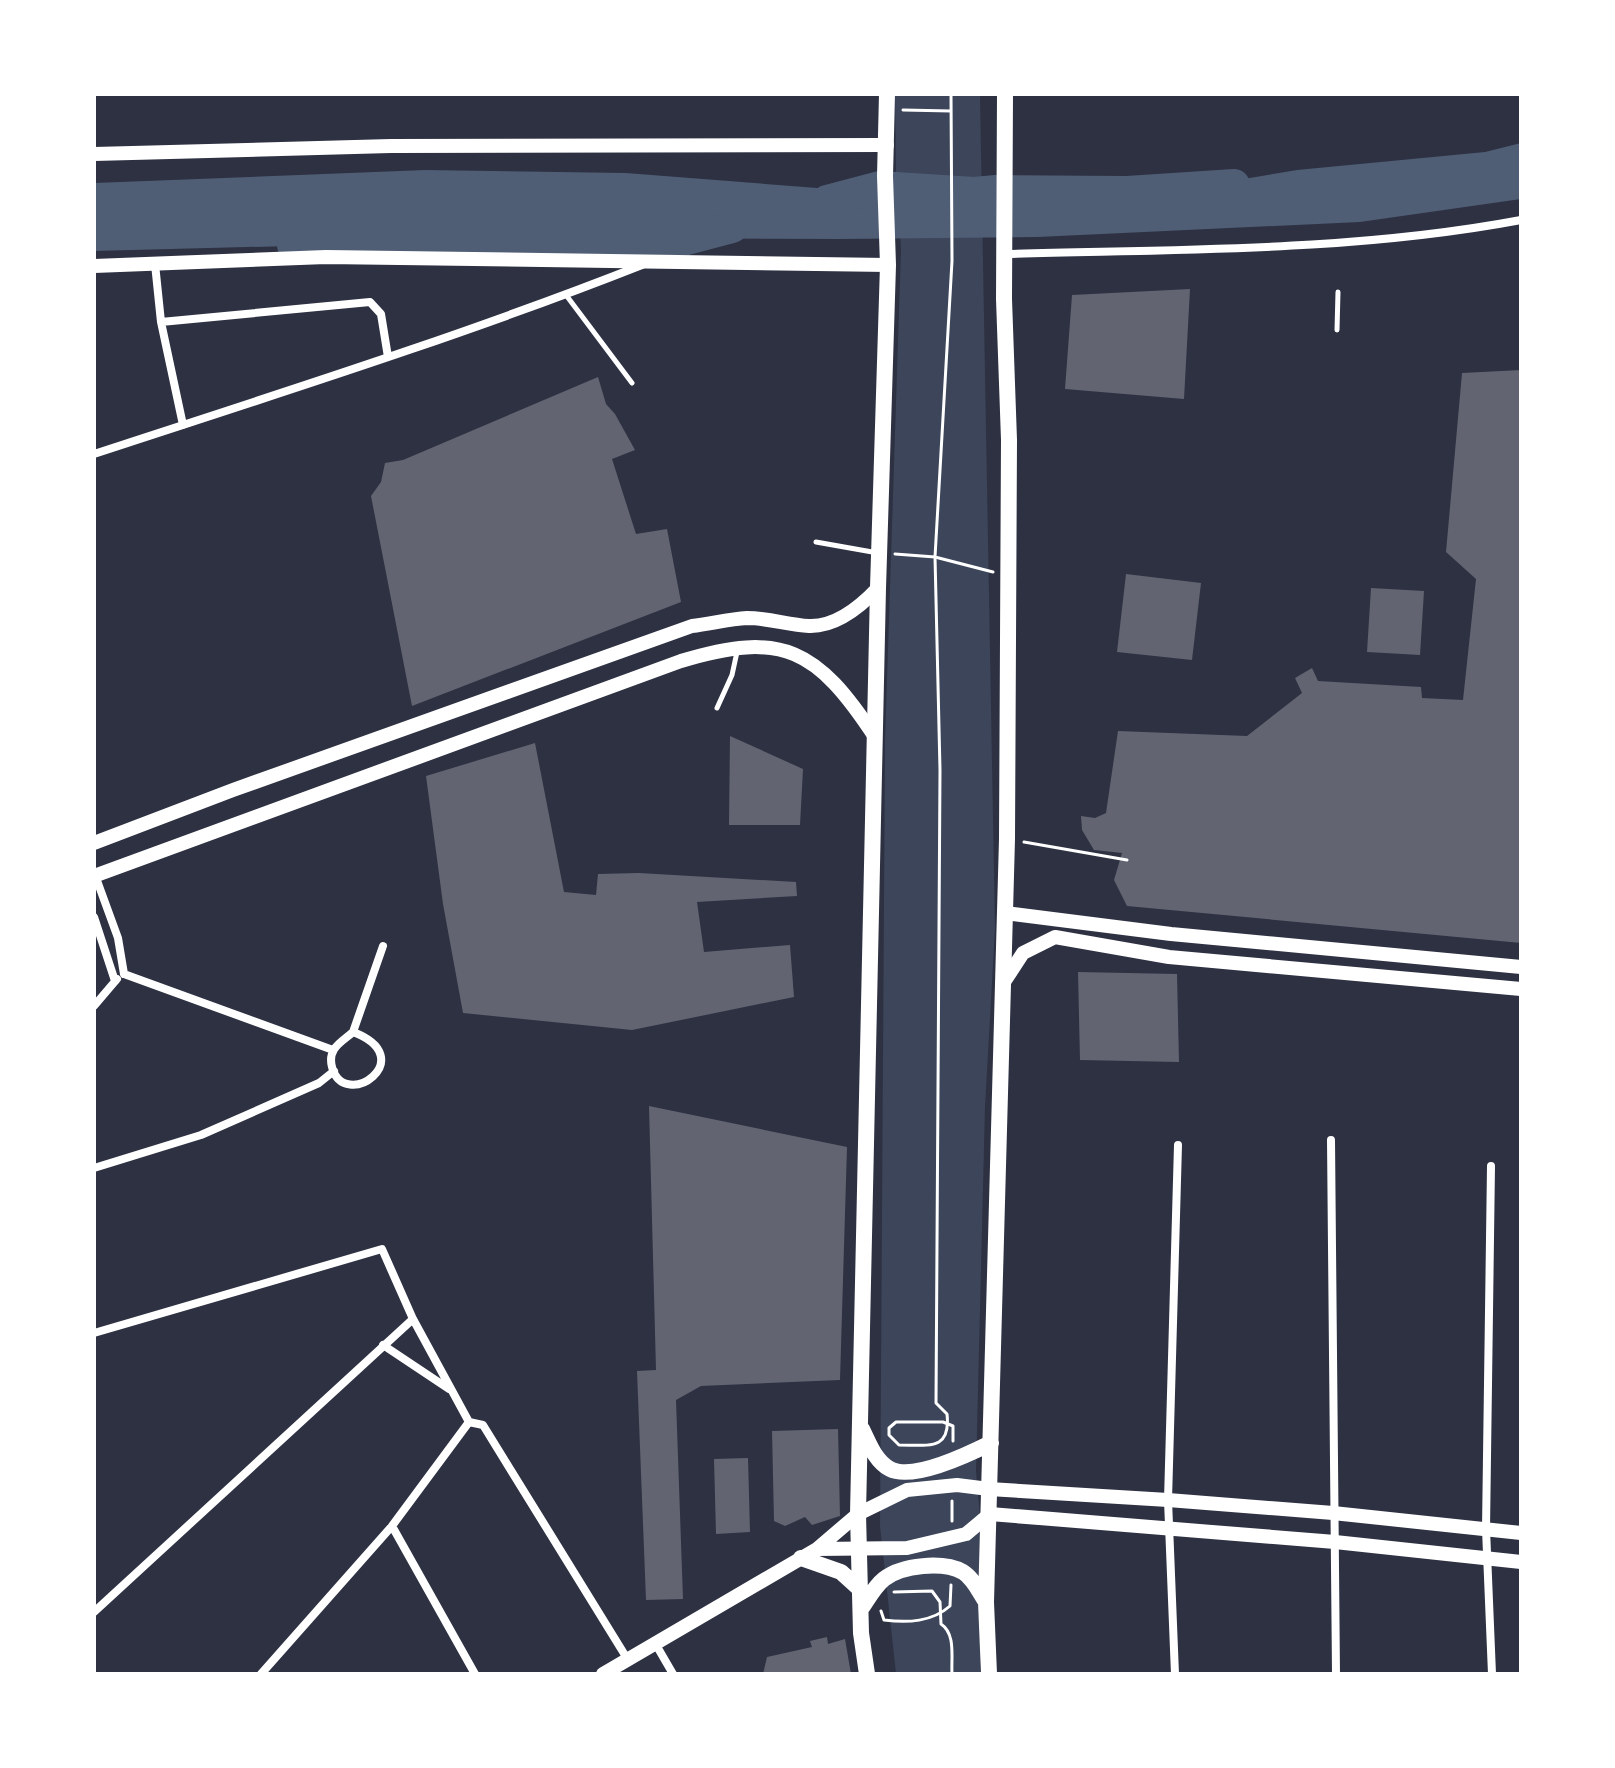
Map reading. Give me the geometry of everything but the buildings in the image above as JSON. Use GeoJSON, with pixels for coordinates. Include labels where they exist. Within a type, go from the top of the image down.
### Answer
{"type":"FeatureCollection","features":[{"type":"Feature","properties":{"kind":"main road"},"geometry":{"type":"LineString","coordinates":[[989,1674],[986,1602],[1007,839],[1005,94]]}},
{"type":"Feature","properties":{"kind":"main road"},"geometry":{"type":"LineString","coordinates":[[867,1674],[861,1633],[858,1514],[887,257],[887,102]]}},
{"type":"Feature","properties":{"kind":"main road"},"geometry":{"type":"LineString","coordinates":[[861,1428],[876,1456],[890,1469],[902,1472],[937,1466],[991,1443]]}},
{"type":"Feature","properties":{"kind":"main road"},"geometry":{"type":"LineString","coordinates":[[801,1558],[841,1572],[862,1591]]}},
{"type":"Feature","properties":{"kind":"main road"},"geometry":{"type":"LineString","coordinates":[[861,1609],[881,1581],[895,1572],[923,1567],[951,1568],[966,1573],[986,1602]]}},
{"type":"Feature","properties":{"kind":"street"},"geometry":{"type":"LineString","coordinates":[[94,154],[407,146],[887,145]]}},
{"type":"Feature","properties":{"kind":"street"},"geometry":{"type":"LineString","coordinates":[[1005,250],[1345,244],[1521,220]]}},
{"type":"Feature","properties":{"kind":"street"},"geometry":{"type":"LineString","coordinates":[[94,266],[326,257],[650,262],[887,257]]}},
{"type":"Feature","properties":{"kind":"street"},"geometry":{"type":"LineString","coordinates":[[94,454],[388,357],[650,262]]}},
{"type":"Feature","properties":{"kind":"street"},"geometry":{"type":"LineString","coordinates":[[155,264],[161,322],[183,425]]}},
{"type":"Feature","properties":{"kind":"street"},"geometry":{"type":"LineString","coordinates":[[161,322],[370,302],[381,314],[388,357]]}},
{"type":"Feature","properties":{"kind":"street"},"geometry":{"type":"LineString","coordinates":[[94,843],[233,790],[692,626],[744,618],[809,626],[826,623],[845,615],[878,588]]}},
{"type":"Feature","properties":{"kind":"street"},"geometry":{"type":"LineString","coordinates":[[124,974],[118,938],[95,874],[681,661],[738,647],[767,646],[793,653],[820,670],[842,692],[875,737]]}},
{"type":"Feature","properties":{"kind":"street"},"geometry":{"type":"LineString","coordinates":[[1005,913],[1171,934],[1521,967]]}},
{"type":"Feature","properties":{"kind":"street"},"geometry":{"type":"LineString","coordinates":[[94,917],[115,981]]}},
{"type":"Feature","properties":{"kind":"street"},"geometry":{"type":"LineString","coordinates":[[1169,957],[1171,934]]}},
{"type":"Feature","properties":{"kind":"street"},"geometry":{"type":"LineString","coordinates":[[1002,986],[1023,953],[1055,937],[1169,957],[1521,989]]}},
{"type":"Feature","properties":{"kind":"street"},"geometry":{"type":"LineString","coordinates":[[353,1032],[377,1046],[381,1062],[379,1070],[368,1082],[353,1085],[338,1078],[331,1065],[333,1050],[353,1032],[383,946]]}},
{"type":"Feature","properties":{"kind":"street"},"geometry":{"type":"LineString","coordinates":[[94,1006],[124,974]]}},
{"type":"Feature","properties":{"kind":"street"},"geometry":{"type":"LineString","coordinates":[[124,974],[333,1050]]}},
{"type":"Feature","properties":{"kind":"street"},"geometry":{"type":"LineString","coordinates":[[94,1168],[201,1135],[319,1083],[334,1071]]}},
{"type":"Feature","properties":{"kind":"street"},"geometry":{"type":"LineString","coordinates":[[1331,1140],[1336,1674]]}},
{"type":"Feature","properties":{"kind":"street"},"geometry":{"type":"LineString","coordinates":[[1175,1674],[1168,1500],[1178,1145]]}},
{"type":"Feature","properties":{"kind":"street"},"geometry":{"type":"LineString","coordinates":[[1491,1166],[1486,1529],[1492,1674]]}},
{"type":"Feature","properties":{"kind":"street"},"geometry":{"type":"LineString","coordinates":[[94,1333],[382,1249],[413,1319],[469,1422],[483,1425],[628,1660]]}},
{"type":"Feature","properties":{"kind":"street"},"geometry":{"type":"LineString","coordinates":[[94,1612],[413,1319]]}},
{"type":"Feature","properties":{"kind":"street"},"geometry":{"type":"LineString","coordinates":[[383,1345],[450,1389]]}},
{"type":"Feature","properties":{"kind":"street"},"geometry":{"type":"LineString","coordinates":[[261,1674],[392,1526],[469,1422]]}},
{"type":"Feature","properties":{"kind":"street"},"geometry":{"type":"LineString","coordinates":[[603,1674],[817,1549],[858,1514],[907,1490],[957,1485],[1333,1513],[1521,1533]]}},
{"type":"Feature","properties":{"kind":"street"},"geometry":{"type":"LineString","coordinates":[[817,1549],[893,1550],[966,1534],[990,1514],[1335,1542],[1521,1562]]}},
{"type":"Feature","properties":{"kind":"street"},"geometry":{"type":"LineString","coordinates":[[392,1526],[475,1674]]}},
{"type":"Feature","properties":{"kind":"street"},"geometry":{"type":"LineString","coordinates":[[655,1643],[673,1674]]}},
{"type":"Feature","properties":{"kind":"lane"},"geometry":{"type":"LineString","coordinates":[[1337,330],[1338,292]]}},
{"type":"Feature","properties":{"kind":"lane"},"geometry":{"type":"LineString","coordinates":[[566,295],[632,383]]}},
{"type":"Feature","properties":{"kind":"lane"},"geometry":{"type":"LineString","coordinates":[[816,542],[879,553]]}},
{"type":"Feature","properties":{"kind":"lane"},"geometry":{"type":"LineString","coordinates":[[717,708],[732,675],[738,647]]}},
{"type":"Feature","properties":{"kind":"path"},"geometry":{"type":"LineString","coordinates":[[951,94],[952,261],[935,557],[940,770],[936,1403],[947,1414],[949,1428],[948,1436],[942,1441],[921,1445],[899,1445],[889,1435],[889,1428],[896,1422],[943,1422],[953,1426],[953,1442]]}},
{"type":"Feature","properties":{"kind":"path"},"geometry":{"type":"LineString","coordinates":[[887,102],[951,111]]}},
{"type":"Feature","properties":{"kind":"path"},"geometry":{"type":"LineString","coordinates":[[879,553],[935,557],[1008,576]]}},
{"type":"Feature","properties":{"kind":"path"},"geometry":{"type":"LineString","coordinates":[[1007,839],[1127,860]]}},
{"type":"Feature","properties":{"kind":"path"},"geometry":{"type":"LineString","coordinates":[[952,1501],[952,1531]]}},
{"type":"Feature","properties":{"kind":"path"},"geometry":{"type":"LineString","coordinates":[[880,1608],[884,1620],[917,1621],[938,1616],[950,1606],[951,1576]]}},
{"type":"Feature","properties":{"kind":"path"},"geometry":{"type":"LineString","coordinates":[[891,1592],[932,1591],[940,1602],[941,1624],[948,1629],[951,1637],[952,1674]]}},
{"type":"Feature","properties":{"kind":"shaded area"},"geometry":{"type":"Polygon","coordinates":[[[895,94],[980,94],[995,929],[985,1107],[976,1471],[980,1518],[980,1674],[896,1674],[880,1526],[885,741],[901,249],[895,94]]]}},
{"type":"Feature","properties":{"kind":"shaded area"},"geometry":{"type":"Polygon","coordinates":[[[1521,143],[1521,199],[1360,222],[1038,237],[600,238],[94,251],[94,183],[425,170],[626,173],[830,189],[1030,196],[1172,191],[1297,170],[1485,152],[1521,143]]]}},
{"type":"Feature","properties":{"kind":"waterway"},"geometry":{"type":"LineString","coordinates":[[827,201],[880,187],[974,193],[1127,192],[1234,185]]}},
{"type":"Feature","properties":{"kind":"waterway"},"geometry":{"type":"LineString","coordinates":[[293,245],[668,244],[732,227]]}}]}
